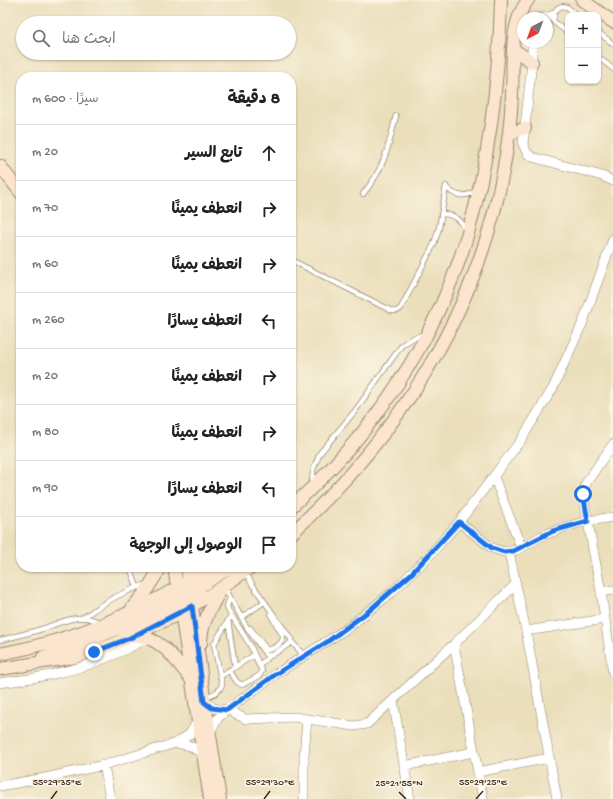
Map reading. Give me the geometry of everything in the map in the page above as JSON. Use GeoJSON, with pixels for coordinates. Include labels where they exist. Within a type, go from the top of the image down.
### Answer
{"type":"FeatureCollection","features":[{"type":"Feature","properties":{"kind":"street"},"geometry":{"type":"LineString","coordinates":[[495,0],[501,22]]}},
{"type":"Feature","properties":{"kind":"street"},"geometry":{"type":"LineString","coordinates":[[296,502],[312,488],[347,450],[376,414],[395,387],[426,334],[453,276],[468,234],[480,187],[492,124],[501,22],[501,0]]}},
{"type":"Feature","properties":{"kind":"street"},"geometry":{"type":"LineString","coordinates":[[501,22],[508,0]]}},
{"type":"Feature","properties":{"kind":"street"},"geometry":{"type":"LineString","coordinates":[[582,0],[613,22]]}},
{"type":"Feature","properties":{"kind":"street"},"geometry":{"type":"LineString","coordinates":[[594,0],[613,17]]}},
{"type":"Feature","properties":{"kind":"street"},"geometry":{"type":"LineString","coordinates":[[296,529],[334,491],[374,446],[410,397],[443,344],[470,286],[485,244],[499,191],[509,134],[513,49],[518,20],[527,1]]}},
{"type":"Feature","properties":{"kind":"street"},"geometry":{"type":"LineString","coordinates":[[532,48],[524,148],[529,155],[602,176],[613,181]]}},
{"type":"Feature","properties":{"kind":"street"},"geometry":{"type":"LineString","coordinates":[[513,49],[532,62]]}},
{"type":"Feature","properties":{"kind":"street"},"geometry":{"type":"LineString","coordinates":[[509,134],[525,128]]}},
{"type":"Feature","properties":{"kind":"street"},"geometry":{"type":"LineString","coordinates":[[0,166],[16,187]]}},
{"type":"Feature","properties":{"kind":"street"},"geometry":{"type":"LineString","coordinates":[[209,734],[218,718],[228,710],[276,674],[349,627],[386,597],[430,555],[459,522],[494,477],[532,423],[559,375],[586,314],[613,239]]}},
{"type":"Feature","properties":{"kind":"street"},"geometry":{"type":"LineString","coordinates":[[613,444],[586,483],[583,494],[601,592],[613,673]]}},
{"type":"Feature","properties":{"kind":"street"},"geometry":{"type":"LineString","coordinates":[[494,477],[521,547]]}},
{"type":"Feature","properties":{"kind":"street"},"geometry":{"type":"LineString","coordinates":[[296,509],[312,488]]}},
{"type":"Feature","properties":{"kind":"street"},"geometry":{"type":"LineString","coordinates":[[459,522],[492,548],[508,552],[553,531],[588,521],[613,517]]}},
{"type":"Feature","properties":{"kind":"street"},"geometry":{"type":"LineString","coordinates":[[508,552],[526,631],[557,799]]}},
{"type":"Feature","properties":{"kind":"street"},"geometry":{"type":"LineString","coordinates":[[123,615],[139,600],[153,582],[158,572]]}},
{"type":"Feature","properties":{"kind":"street"},"geometry":{"type":"LineString","coordinates":[[176,572],[185,597],[199,662],[220,799]]}},
{"type":"Feature","properties":{"kind":"street"},"geometry":{"type":"LineString","coordinates":[[188,572],[189,581],[181,613],[210,799]]}},
{"type":"Feature","properties":{"kind":"street"},"geometry":{"type":"LineString","coordinates":[[189,581],[203,572]]}},
{"type":"Feature","properties":{"kind":"street"},"geometry":{"type":"LineString","coordinates":[[22,666],[136,622],[170,606],[222,572]]}},
{"type":"Feature","properties":{"kind":"street"},"geometry":{"type":"LineString","coordinates":[[0,654],[53,641],[103,624],[123,615],[224,586],[244,572]]}},
{"type":"Feature","properties":{"kind":"street"},"geometry":{"type":"LineString","coordinates":[[204,699],[212,708],[228,710],[246,718],[307,718],[349,726],[363,725],[371,721],[516,584]]}},
{"type":"Feature","properties":{"kind":"street"},"geometry":{"type":"LineString","coordinates":[[199,662],[205,622],[209,611],[224,586]]}},
{"type":"Feature","properties":{"kind":"street"},"geometry":{"type":"LineString","coordinates":[[601,592],[613,590]]}},
{"type":"Feature","properties":{"kind":"street"},"geometry":{"type":"LineString","coordinates":[[0,669],[75,657],[130,638],[181,613]]}},
{"type":"Feature","properties":{"kind":"street"},"geometry":{"type":"LineString","coordinates":[[526,631],[605,620]]}},
{"type":"Feature","properties":{"kind":"street"},"geometry":{"type":"LineString","coordinates":[[130,638],[147,638],[162,646],[191,679]]}},
{"type":"Feature","properties":{"kind":"street"},"geometry":{"type":"LineString","coordinates":[[0,683],[77,669],[113,655],[147,638]]}},
{"type":"Feature","properties":{"kind":"street"},"geometry":{"type":"LineString","coordinates":[[454,644],[483,799]]}},
{"type":"Feature","properties":{"kind":"street"},"geometry":{"type":"LineString","coordinates":[[393,700],[404,766],[407,799]]}},
{"type":"Feature","properties":{"kind":"street"},"geometry":{"type":"LineString","coordinates":[[304,799],[304,756],[307,718]]}},
{"type":"Feature","properties":{"kind":"street"},"geometry":{"type":"LineString","coordinates":[[0,786],[104,765],[176,743],[190,734],[198,720]]}},
{"type":"Feature","properties":{"kind":"street"},"geometry":{"type":"LineString","coordinates":[[176,743],[191,746],[203,755]]}},
{"type":"Feature","properties":{"kind":"street"},"geometry":{"type":"LineString","coordinates":[[404,766],[474,752]]}},
{"type":"Feature","properties":{"kind":"street"},"geometry":{"type":"LineString","coordinates":[[478,772],[549,758]]}},
{"type":"Feature","properties":{"kind":"street"},"geometry":{"type":"LineString","coordinates":[[104,765],[110,799]]}},
{"type":"Feature","properties":{"kind":"lane"},"geometry":{"type":"LineString","coordinates":[[553,15],[558,8],[562,6],[567,7],[573,12]]}},
{"type":"Feature","properties":{"kind":"lane"},"geometry":{"type":"LineString","coordinates":[[553,19],[554,22],[565,31]]}},
{"type":"Feature","properties":{"kind":"lane"},"geometry":{"type":"LineString","coordinates":[[601,34],[613,44]]}},
{"type":"Feature","properties":{"kind":"lane"},"geometry":{"type":"LineString","coordinates":[[601,59],[613,69]]}},
{"type":"Feature","properties":{"kind":"lane"},"geometry":{"type":"LineString","coordinates":[[364,194],[382,165],[388,149],[396,116]]}},
{"type":"Feature","properties":{"kind":"lane"},"geometry":{"type":"LineString","coordinates":[[296,263],[392,311],[397,311],[401,308],[434,244],[446,186],[452,192],[460,195],[469,195],[480,187]]}},
{"type":"Feature","properties":{"kind":"lane"},"geometry":{"type":"LineString","coordinates":[[441,214],[450,214],[458,219],[464,224],[468,234]]}},
{"type":"Feature","properties":{"kind":"lane"},"geometry":{"type":"LineString","coordinates":[[312,488],[313,470],[320,453],[355,411],[402,345],[413,338],[426,334]]}},
{"type":"Feature","properties":{"kind":"lane"},"geometry":{"type":"LineString","coordinates":[[132,572],[137,587]]}},
{"type":"Feature","properties":{"kind":"lane"},"geometry":{"type":"LineString","coordinates":[[249,572],[252,584],[291,638],[292,642],[304,656]]}},
{"type":"Feature","properties":{"kind":"lane"},"geometry":{"type":"LineString","coordinates":[[84,617],[110,600],[137,587],[153,582]]}},
{"type":"Feature","properties":{"kind":"lane"},"geometry":{"type":"LineString","coordinates":[[224,586],[241,618],[264,654]]}},
{"type":"Feature","properties":{"kind":"lane"},"geometry":{"type":"LineString","coordinates":[[229,670],[237,682],[242,685],[261,673],[262,669],[250,646],[231,616],[227,606],[230,597]]}},
{"type":"Feature","properties":{"kind":"lane"},"geometry":{"type":"LineString","coordinates":[[241,618],[264,602]]}},
{"type":"Feature","properties":{"kind":"lane"},"geometry":{"type":"LineString","coordinates":[[246,626],[253,631],[265,649],[271,649],[282,642],[284,637],[272,617],[272,611]]}},
{"type":"Feature","properties":{"kind":"lane"},"geometry":{"type":"LineString","coordinates":[[204,699],[218,691],[222,684],[214,644],[231,616]]}},
{"type":"Feature","properties":{"kind":"lane"},"geometry":{"type":"LineString","coordinates":[[0,640],[28,633],[71,618],[84,617],[97,620],[103,624]]}},
{"type":"Feature","properties":{"kind":"lane"},"geometry":{"type":"LineString","coordinates":[[228,620],[235,667]]}},
{"type":"Feature","properties":{"kind":"lane"},"geometry":{"type":"LineString","coordinates":[[259,665],[292,642]]}},
{"type":"Feature","properties":{"kind":"lane"},"geometry":{"type":"LineString","coordinates":[[221,676],[229,670],[255,657],[264,654],[270,656]]}},
{"type":"Feature","properties":{"kind":"route"},"geometry":{"type":"LineString","coordinates":[[94,652],[130,638],[192,606],[204,702],[212,708],[227,710],[276,674],[349,627],[391,593],[430,555],[459,522],[492,548],[504,552],[513,551],[553,531],[588,521],[583,494]]}}]}
